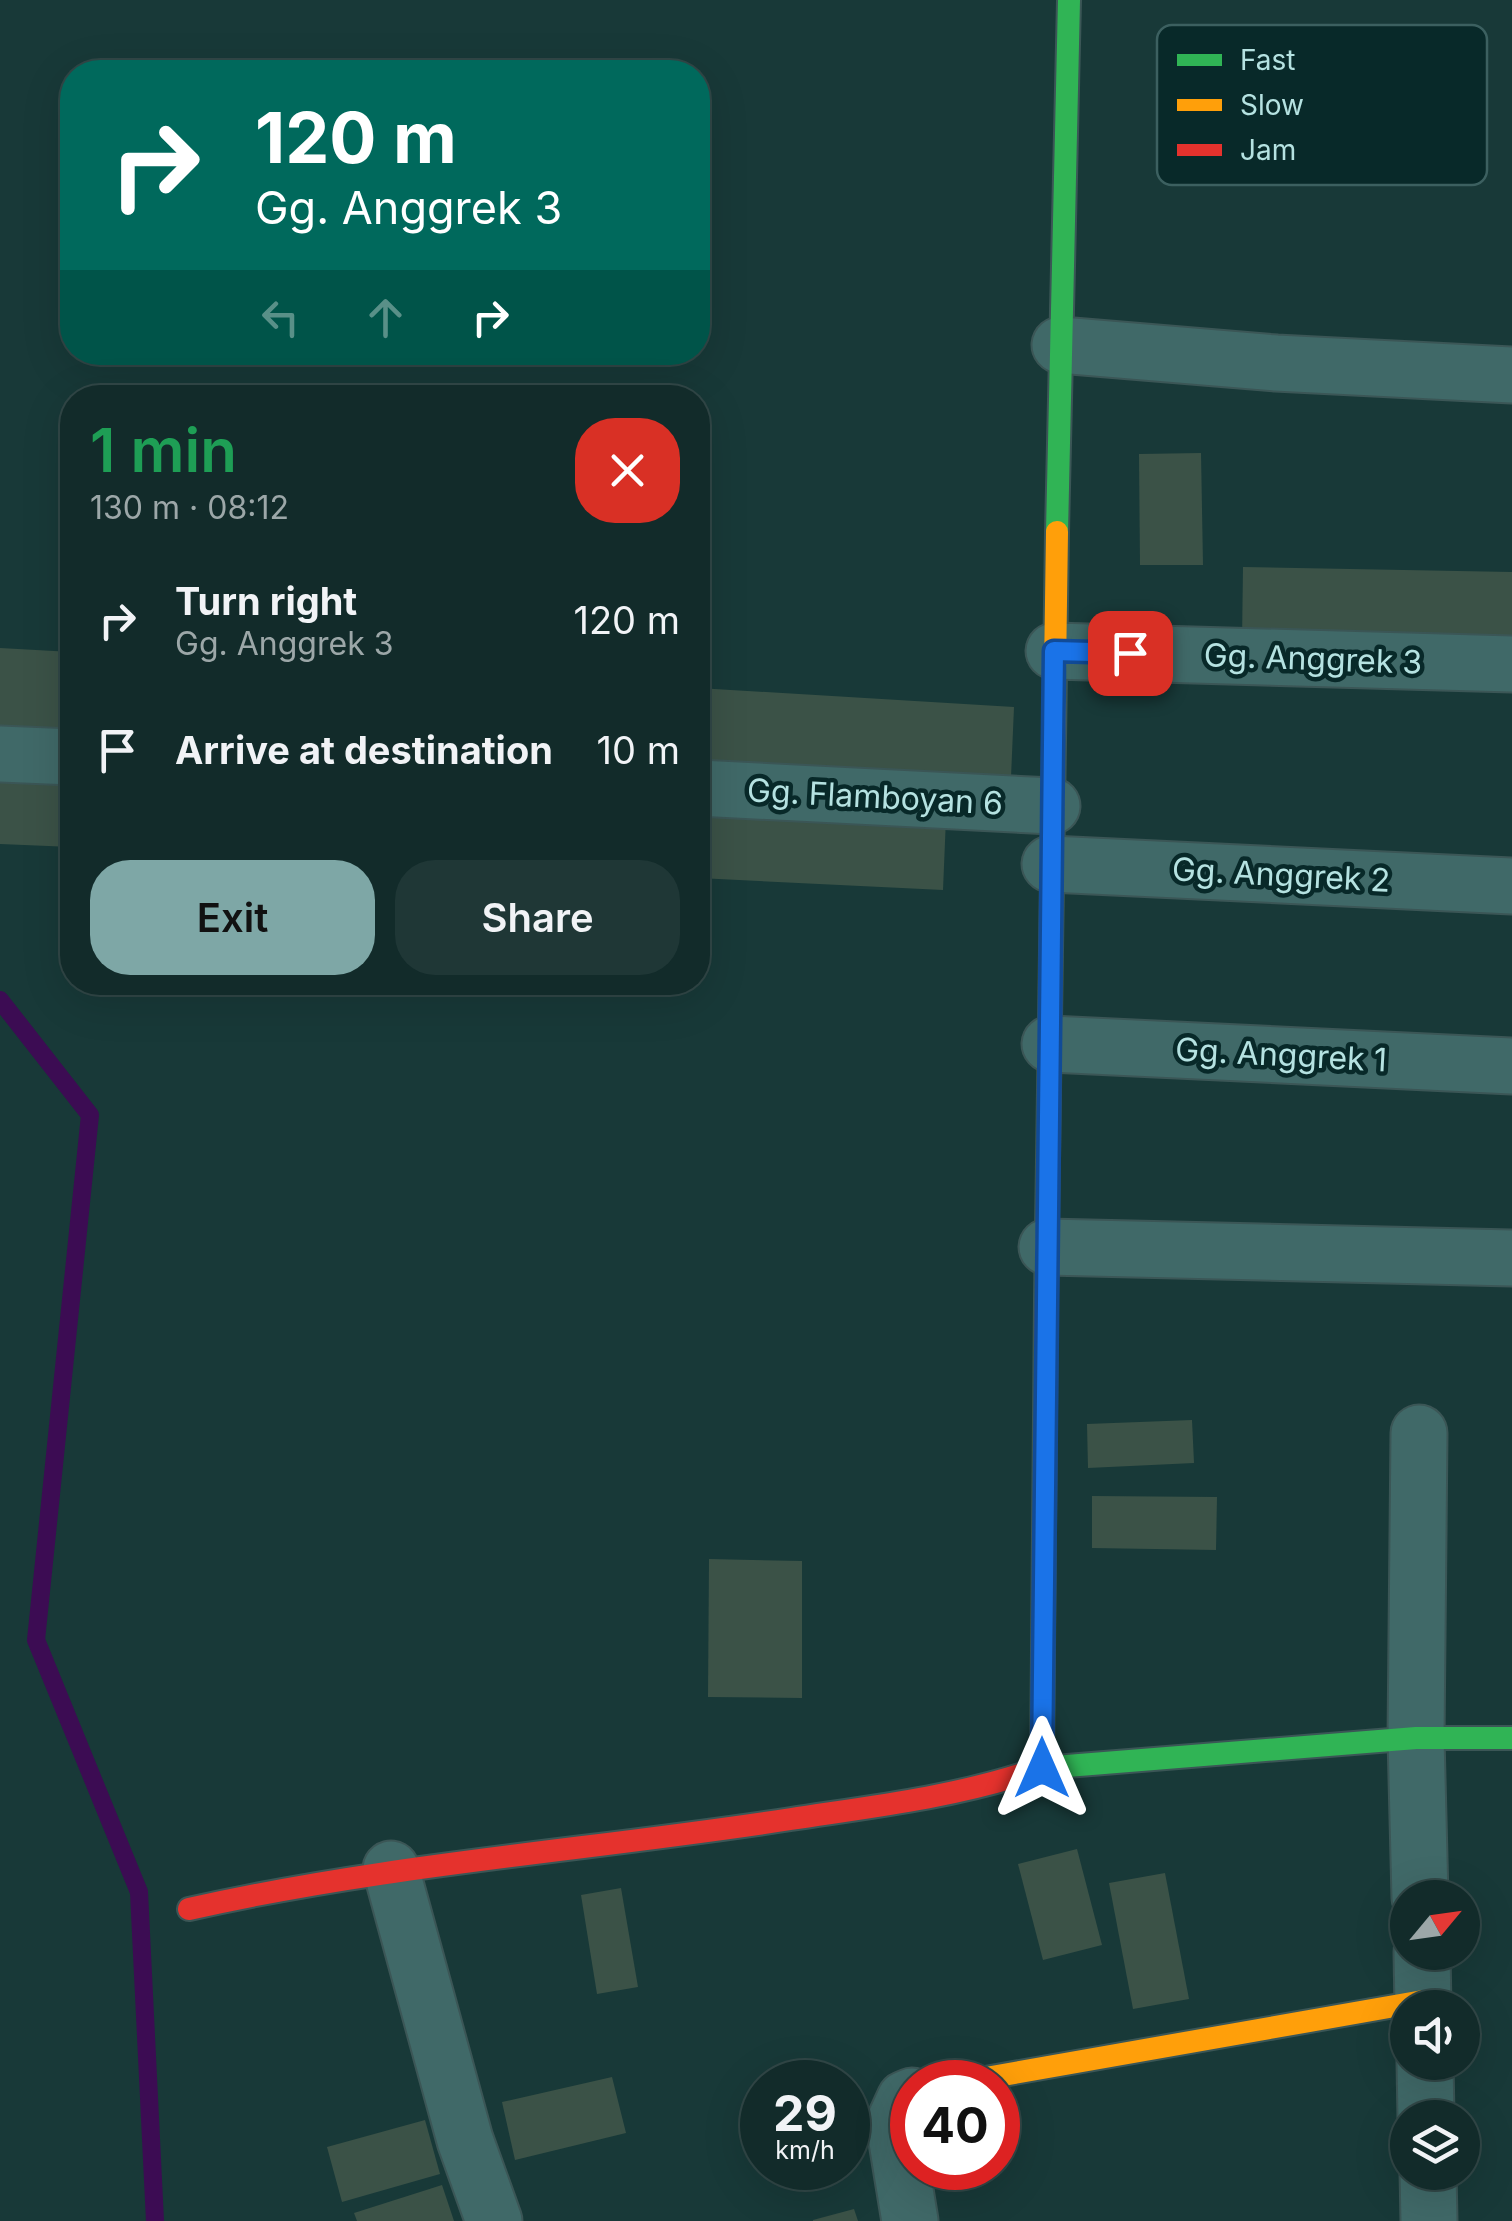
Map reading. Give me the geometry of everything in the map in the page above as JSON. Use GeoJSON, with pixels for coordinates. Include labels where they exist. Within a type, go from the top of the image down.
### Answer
{"type":"FeatureCollection","features":[{"type":"Feature","properties":{"kind":"street"},"geometry":{"type":"LineString","coordinates":[[1042,1768],[1050,864],[1060,346],[1059,1]]}},
{"type":"Feature","properties":{"kind":"street"},"geometry":{"type":"LineString","coordinates":[[1060,346],[1276,363],[1512,375]]}},
{"type":"Feature","properties":{"kind":"street","name":"Gg. Anggrek 3"},"geometry":{"type":"LineString","coordinates":[[1054,651],[1512,664]]}},
{"type":"Feature","properties":{"kind":"street"},"geometry":{"type":"LineString","coordinates":[[0,754],[60,756]]}},
{"type":"Feature","properties":{"kind":"street","name":"Gg. Flamboyan 6"},"geometry":{"type":"LineString","coordinates":[[710,789],[1052,806]]}},
{"type":"Feature","properties":{"kind":"street","name":"Gg. Anggrek 2"},"geometry":{"type":"LineString","coordinates":[[1050,864],[1512,886]]}},
{"type":"Feature","properties":{"kind":"street","name":"Gg. Anggrek 1"},"geometry":{"type":"LineString","coordinates":[[1050,1044],[1512,1066]]}},
{"type":"Feature","properties":{"kind":"street"},"geometry":{"type":"LineString","coordinates":[[1046,1246],[1512,1258]]}},
{"type":"Feature","properties":{"kind":"street"},"geometry":{"type":"LineString","coordinates":[[1419,1433],[1416,1738],[1420,1880]]}},
{"type":"Feature","properties":{"kind":"street"},"geometry":{"type":"LineString","coordinates":[[189,1909],[312,1881],[806,1816],[970,1790],[1042,1768],[1416,1738],[1512,1738]]}},
{"type":"Feature","properties":{"kind":"street"},"geometry":{"type":"LineString","coordinates":[[391,1870],[465,2140],[494,2221]]}},
{"type":"Feature","properties":{"kind":"street"},"geometry":{"type":"LineString","coordinates":[[1020,2070],[1423,1987]]}},
{"type":"Feature","properties":{"kind":"street"},"geometry":{"type":"LineString","coordinates":[[905,2190],[910,2221]]}},
{"type":"Feature","properties":{"kind":"street"},"geometry":{"type":"LineString","coordinates":[[1428,2190],[1429,2221]]}},
{"type":"Feature","properties":{"kind":"building"},"geometry":{"type":"Polygon","coordinates":[[[1201,453],[1203,565],[1140,565],[1139,454],[1201,453]]]}},
{"type":"Feature","properties":{"kind":"building"},"geometry":{"type":"Polygon","coordinates":[[[1243,567],[1512,572],[1512,646],[1242,641],[1243,567]]]}},
{"type":"Feature","properties":{"kind":"building"},"geometry":{"type":"Polygon","coordinates":[[[0,648],[60,651],[60,747],[0,743],[0,648]]]}},
{"type":"Feature","properties":{"kind":"building"},"geometry":{"type":"Polygon","coordinates":[[[710,689],[1014,707],[1010,801],[710,784],[710,689]]]}},
{"type":"Feature","properties":{"kind":"building"},"geometry":{"type":"Polygon","coordinates":[[[0,772],[60,774],[60,846],[0,844],[0,772]]]}},
{"type":"Feature","properties":{"kind":"building"},"geometry":{"type":"Polygon","coordinates":[[[710,807],[946,818],[943,890],[710,879],[710,807]]]}},
{"type":"Feature","properties":{"kind":"building"},"geometry":{"type":"Polygon","coordinates":[[[1192,1420],[1194,1463],[1088,1468],[1087,1424],[1192,1420]]]}},
{"type":"Feature","properties":{"kind":"building"},"geometry":{"type":"Polygon","coordinates":[[[1092,1496],[1217,1497],[1216,1550],[1092,1548],[1092,1496]]]}},
{"type":"Feature","properties":{"kind":"building"},"geometry":{"type":"Polygon","coordinates":[[[709,1559],[802,1561],[802,1698],[708,1697],[709,1559]]]}},
{"type":"Feature","properties":{"kind":"building"},"geometry":{"type":"Polygon","coordinates":[[[1077,1849],[1102,1945],[1043,1960],[1018,1864],[1077,1849]]]}},
{"type":"Feature","properties":{"kind":"building"},"geometry":{"type":"Polygon","coordinates":[[[1165,1873],[1189,1999],[1133,2009],[1109,1883],[1165,1873]]]}},
{"type":"Feature","properties":{"kind":"building"},"geometry":{"type":"Polygon","coordinates":[[[621,1888],[638,1987],[597,1994],[581,1895],[621,1888]]]}},
{"type":"Feature","properties":{"kind":"building"},"geometry":{"type":"Polygon","coordinates":[[[612,2077],[626,2133],[515,2160],[502,2102],[612,2077]]]}},
{"type":"Feature","properties":{"kind":"building"},"geometry":{"type":"Polygon","coordinates":[[[425,2120],[440,2174],[342,2202],[327,2147],[425,2120]]]}},
{"type":"Feature","properties":{"kind":"building"},"geometry":{"type":"Polygon","coordinates":[[[442,2185],[454,2221],[357,2221],[354,2213],[442,2185]]]}},
{"type":"Feature","properties":{"kind":"building"},"geometry":{"type":"Polygon","coordinates":[[[854,2209],[858,2221],[813,2221],[813,2220],[854,2209]]]}},
{"type":"Feature","properties":{"kind":"waterway"},"geometry":{"type":"LineString","coordinates":[[0,1000],[90,1115],[36,1640],[139,1892],[155,2221]]}},
{"type":"Feature","properties":{"kind":"traffic: fast"},"geometry":{"type":"LineString","coordinates":[[1057,532],[1069,0]]}},
{"type":"Feature","properties":{"kind":"traffic: fast"},"geometry":{"type":"LineString","coordinates":[[1023,1774],[1042,1768],[1416,1738],[1512,1738]]}},
{"type":"Feature","properties":{"kind":"traffic: slow"},"geometry":{"type":"LineString","coordinates":[[1046,1299],[1057,532]]}},
{"type":"Feature","properties":{"kind":"traffic: slow"},"geometry":{"type":"LineString","coordinates":[[1020,2072],[1390,2007]]}},
{"type":"Feature","properties":{"kind":"traffic: jam"},"geometry":{"type":"LineString","coordinates":[[1042,1768],[1046,1299]]}},
{"type":"Feature","properties":{"kind":"traffic: jam"},"geometry":{"type":"LineString","coordinates":[[189,1909],[338,1880],[879,1806],[1023,1774]]}},
{"type":"Feature","properties":{"kind":"route"},"geometry":{"type":"LineString","coordinates":[[1042,1768],[1054,651],[1130,653]]}}]}
